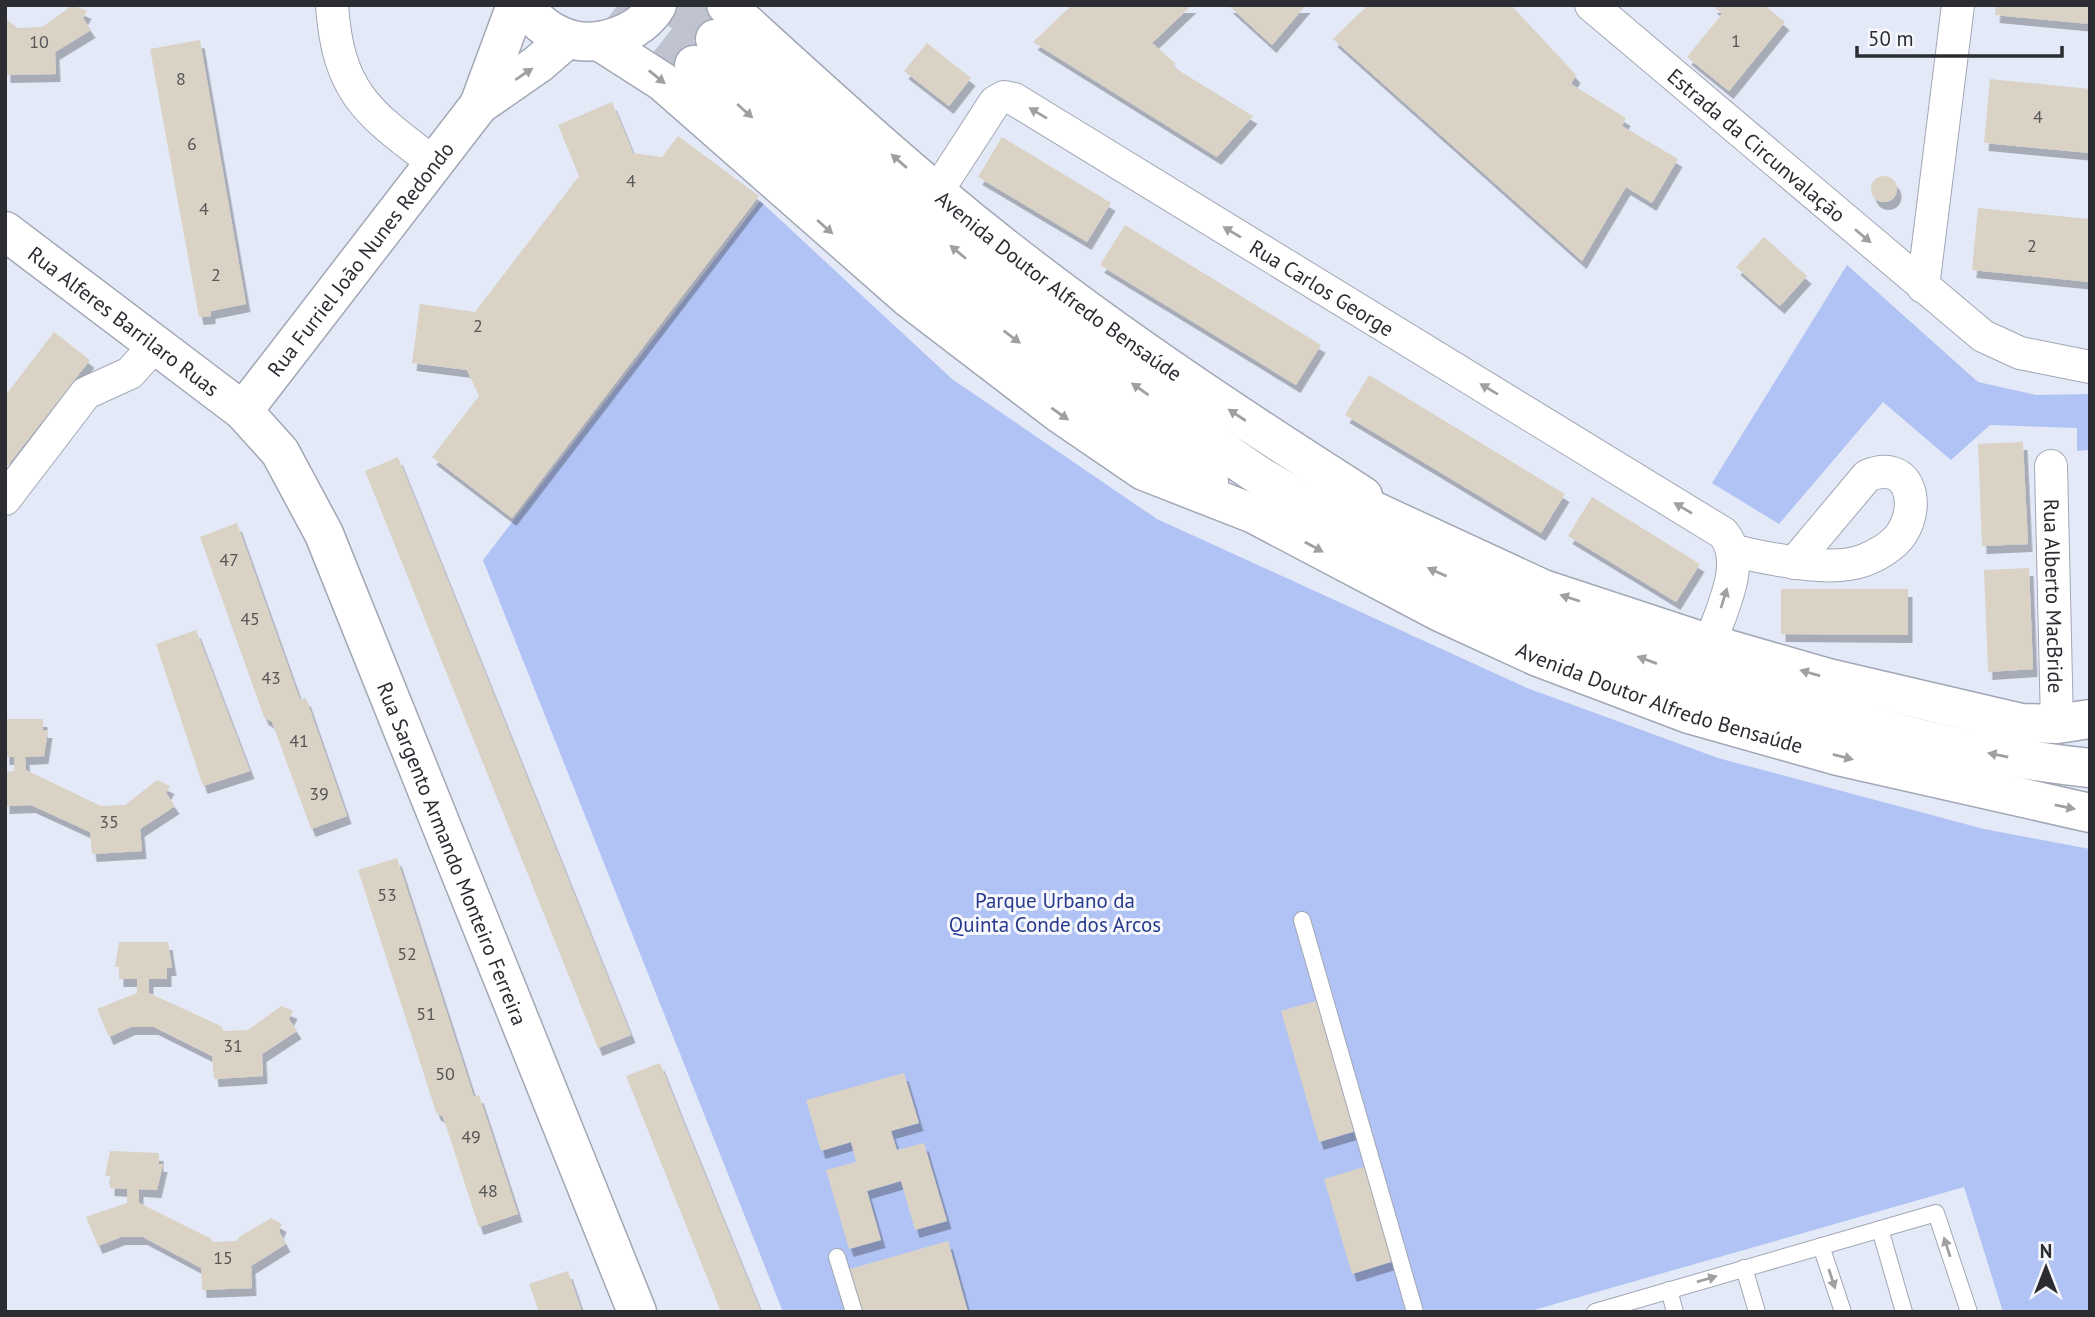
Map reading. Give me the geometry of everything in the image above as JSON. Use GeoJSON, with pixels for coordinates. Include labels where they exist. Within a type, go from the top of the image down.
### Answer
{"type":"FeatureCollection","features":[{"type":"Feature","properties":{"kind":"main road","name":"Rua Furriel João Nunes Redondo"},"geometry":{"type":"LineString","coordinates":[[479,105],[516,5]]}},
{"type":"Feature","properties":{"kind":"main road","name":"Avenida Doutor Alfredo Bensaúde"},"geometry":{"type":"LineString","coordinates":[[523,5],[539,24],[583,40],[663,82],[910,299],[1059,414],[1144,471],[1254,514],[1440,612],[1538,657],[1689,714],[1838,756],[2090,813]]}},
{"type":"Feature","properties":{"kind":"main road"},"geometry":{"type":"LineString","coordinates":[[583,40],[629,32],[657,5]]}},
{"type":"Feature","properties":{"kind":"main road","name":"Avenida Doutor Alfredo Bensaúde"},"geometry":{"type":"LineString","coordinates":[[712,36],[849,205],[952,290],[1254,514]]}},
{"type":"Feature","properties":{"kind":"main road","name":"Avenida Doutor Alfredo Bensaúde"},"geometry":{"type":"LineString","coordinates":[[712,36],[936,193],[1142,351],[1206,396],[1418,531]]}},
{"type":"Feature","properties":{"kind":"main road","name":"Avenida Doutor Alfredo Bensaúde"},"geometry":{"type":"LineString","coordinates":[[712,36],[870,179],[982,271],[1099,361],[1265,480],[1392,551],[1567,631],[1711,683],[1899,734],[2029,762],[2090,768]]}},
{"type":"Feature","properties":{"kind":"main road","name":"Rua Furriel João Nunes Redondo"},"geometry":{"type":"LineString","coordinates":[[243,411],[479,105],[538,64],[583,40]]}},
{"type":"Feature","properties":{"kind":"main road","name":"Rua Alferes Barrilaro Ruas"},"geometry":{"type":"LineString","coordinates":[[5,231],[243,411]]}},
{"type":"Feature","properties":{"kind":"main road","name":"Rua Sargento Armando Monteiro Ferreira"},"geometry":{"type":"LineString","coordinates":[[243,411],[280,452],[324,534],[636,1312]]}},
{"type":"Feature","properties":{"kind":"main road","name":"Avenida Doutor Alfredo Bensaúde"},"geometry":{"type":"LineString","coordinates":[[1188,423],[1543,589],[1710,644],[1948,708],[2021,723],[2073,722]]}},
{"type":"Feature","properties":{"kind":"street"},"geometry":{"type":"LineString","coordinates":[[332,5],[337,52],[358,97],[381,122],[434,163]]}},
{"type":"Feature","properties":{"kind":"street","name":"Estrada da Circunvalação"},"geometry":{"type":"LineString","coordinates":[[1591,5],[1983,336],[2002,346],[2041,359],[2090,367]]}},
{"type":"Feature","properties":{"kind":"street"},"geometry":{"type":"LineString","coordinates":[[1923,287],[1958,5]]}},
{"type":"Feature","properties":{"kind":"street","name":"Rua Carlos George"},"geometry":{"type":"LineString","coordinates":[[936,193],[995,102],[1004,97],[1014,99],[1723,533],[1734,551]]}},
{"type":"Feature","properties":{"kind":"street"},"geometry":{"type":"LineString","coordinates":[[5,499],[86,393],[130,373],[155,345]]}},
{"type":"Feature","properties":{"kind":"street","name":"Rua Alberto MacBride"},"geometry":{"type":"LineString","coordinates":[[2051,466],[2073,722]]}},
{"type":"Feature","properties":{"kind":"street"},"geometry":{"type":"LineString","coordinates":[[1710,644],[1734,566],[1734,551],[1794,563]]}},
{"type":"Feature","properties":{"kind":"lane"},"geometry":{"type":"LineString","coordinates":[[2073,722],[2090,705]]}},
{"type":"Feature","properties":{"kind":"lane"},"geometry":{"type":"LineString","coordinates":[[1302,920],[1415,1312]]}},
{"type":"Feature","properties":{"kind":"lane"},"geometry":{"type":"LineString","coordinates":[[1595,1312],[1936,1213],[1969,1312]]}},
{"type":"Feature","properties":{"kind":"lane"},"geometry":{"type":"LineString","coordinates":[[1880,1229],[1904,1312]]}},
{"type":"Feature","properties":{"kind":"lane"},"geometry":{"type":"LineString","coordinates":[[1821,1246],[1843,1312]]}},
{"type":"Feature","properties":{"kind":"lane"},"geometry":{"type":"LineString","coordinates":[[837,1257],[854,1312]]}},
{"type":"Feature","properties":{"kind":"lane"},"geometry":{"type":"LineString","coordinates":[[1744,1268],[1757,1312]]}},
{"type":"Feature","properties":{"kind":"lane"},"geometry":{"type":"LineString","coordinates":[[1669,1290],[1675,1312]]}},
{"type":"Feature","properties":{"kind":"green space","name":"Parque Urbano da Quinta Conde dos Arcos"},"geometry":{"type":"Polygon","coordinates":[[[760,201],[952,379],[1157,519],[1527,688],[1718,758],[1984,829],[2090,849],[2090,1312],[2003,1312],[1964,1187],[1527,1312],[783,1312],[483,560],[760,201]]]}},
{"type":"Feature","properties":{"kind":"green space"},"geometry":{"type":"Polygon","coordinates":[[[1847,265],[1978,382],[2036,395],[2090,394],[2090,450],[2077,451],[2077,428],[1990,425],[1951,460],[1883,402],[1779,524],[1712,483],[1847,265]]]}},
{"type":"Feature","properties":{"kind":"building"},"geometry":{"type":"Polygon","coordinates":[[[73,5],[87,11],[83,18],[91,30],[55,52],[56,74],[6,75],[5,19],[18,28],[42,27],[73,5]]]}},
{"type":"Feature","properties":{"kind":"building"},"geometry":{"type":"Polygon","coordinates":[[[1072,5],[1192,5],[1152,43],[1176,64],[1173,67],[1253,116],[1217,157],[1033,42],[1072,5]]]}},
{"type":"Feature","properties":{"kind":"building"},"geometry":{"type":"Polygon","coordinates":[[[1228,5],[1306,5],[1272,45],[1228,5]]]}},
{"type":"Feature","properties":{"kind":"building"},"geometry":{"type":"Polygon","coordinates":[[[1368,5],[1511,5],[1576,75],[1571,84],[1626,118],[1622,126],[1678,159],[1652,203],[1626,187],[1582,261],[1333,39],[1368,5]]]}},
{"type":"Feature","properties":{"kind":"building"},"geometry":{"type":"Polygon","coordinates":[[[1712,5],[1764,5],[1785,22],[1729,91],[1687,57],[1722,14],[1712,5]]]}},
{"type":"Feature","properties":{"kind":"building"},"geometry":{"type":"Polygon","coordinates":[[[1996,5],[2090,5],[2090,24],[1995,15],[1996,5]]]}},
{"type":"Feature","properties":{"kind":"building"},"geometry":{"type":"Polygon","coordinates":[[[200,40],[246,304],[211,311],[211,316],[199,317],[150,49],[200,40]]]}},
{"type":"Feature","properties":{"kind":"building"},"geometry":{"type":"Polygon","coordinates":[[[927,43],[971,78],[949,106],[904,71],[927,43]]]}},
{"type":"Feature","properties":{"kind":"building"},"geometry":{"type":"Polygon","coordinates":[[[1990,79],[2090,89],[2090,153],[1984,143],[1990,79]]]}},
{"type":"Feature","properties":{"kind":"building"},"geometry":{"type":"Polygon","coordinates":[[[612,102],[633,153],[662,157],[678,136],[759,196],[512,518],[432,457],[479,396],[467,370],[412,363],[420,304],[475,312],[579,176],[558,125],[612,102]]]}},
{"type":"Feature","properties":{"kind":"building"},"geometry":{"type":"Polygon","coordinates":[[[1002,137],[1111,203],[1087,242],[978,177],[1002,137]]]}},
{"type":"Feature","properties":{"kind":"building"},"geometry":{"type":"Polygon","coordinates":[[[1884,176],[1893,180],[1897,189],[1893,198],[1884,202],[1875,198],[1871,189],[1875,180],[1884,176]]]}},
{"type":"Feature","properties":{"kind":"building"},"geometry":{"type":"Polygon","coordinates":[[[1978,208],[2090,219],[2090,282],[1972,270],[1978,208]]]}},
{"type":"Feature","properties":{"kind":"building"},"geometry":{"type":"Polygon","coordinates":[[[1125,225],[1321,345],[1296,385],[1100,265],[1125,225]]]}},
{"type":"Feature","properties":{"kind":"building"},"geometry":{"type":"Polygon","coordinates":[[[1764,237],[1807,276],[1780,306],[1736,267],[1764,237]]]}},
{"type":"Feature","properties":{"kind":"building"},"geometry":{"type":"Polygon","coordinates":[[[54,332],[90,360],[5,469],[5,396],[54,332]]]}},
{"type":"Feature","properties":{"kind":"building"},"geometry":{"type":"Polygon","coordinates":[[[1369,375],[1565,494],[1541,533],[1345,415],[1369,375]]]}},
{"type":"Feature","properties":{"kind":"building"},"geometry":{"type":"Polygon","coordinates":[[[2023,442],[2028,544],[1982,546],[1978,444],[2023,442]]]}},
{"type":"Feature","properties":{"kind":"building"},"geometry":{"type":"Polygon","coordinates":[[[398,457],[631,1035],[598,1048],[365,471],[398,457]]]}},
{"type":"Feature","properties":{"kind":"building"},"geometry":{"type":"Polygon","coordinates":[[[1592,497],[1700,564],[1676,602],[1568,536],[1592,497]]]}},
{"type":"Feature","properties":{"kind":"building"},"geometry":{"type":"Polygon","coordinates":[[[237,523],[300,700],[306,698],[347,816],[311,829],[272,722],[264,717],[200,537],[237,523]]]}},
{"type":"Feature","properties":{"kind":"building"},"geometry":{"type":"Polygon","coordinates":[[[2029,568],[2033,669],[1988,672],[1984,570],[2029,568]]]}},
{"type":"Feature","properties":{"kind":"building"},"geometry":{"type":"Polygon","coordinates":[[[1781,589],[1908,589],[1908,635],[1781,634],[1781,589]]]}},
{"type":"Feature","properties":{"kind":"building"},"geometry":{"type":"Polygon","coordinates":[[[196,630],[250,771],[203,786],[156,644],[196,630]]]}},
{"type":"Feature","properties":{"kind":"building"},"geometry":{"type":"Polygon","coordinates":[[[5,719],[43,719],[43,730],[48,730],[44,756],[25,757],[26,770],[101,806],[125,805],[157,780],[170,786],[166,793],[175,806],[140,829],[142,851],[92,854],[90,832],[31,805],[5,806],[5,772],[14,771],[14,757],[5,757],[5,719]]]}},
{"type":"Feature","properties":{"kind":"building"},"geometry":{"type":"Polygon","coordinates":[[[397,858],[474,1097],[479,1095],[518,1214],[479,1227],[443,1117],[436,1112],[358,870],[397,858]]]}},
{"type":"Feature","properties":{"kind":"building"},"geometry":{"type":"Polygon","coordinates":[[[119,942],[168,942],[172,968],[167,968],[167,979],[149,979],[149,993],[221,1026],[224,1031],[248,1030],[281,1006],[293,1011],[289,1019],[297,1031],[262,1054],[263,1076],[214,1079],[212,1056],[154,1027],[131,1027],[109,1037],[97,1009],[137,993],[137,979],[119,979],[119,967],[115,967],[119,942]]]}},
{"type":"Feature","properties":{"kind":"building"},"geometry":{"type":"Polygon","coordinates":[[[1319,1000],[1356,1131],[1319,1142],[1281,1011],[1319,1000]]]}},
{"type":"Feature","properties":{"kind":"building"},"geometry":{"type":"Polygon","coordinates":[[[660,1063],[761,1312],[721,1312],[626,1076],[660,1063]]]}},
{"type":"Feature","properties":{"kind":"building"},"geometry":{"type":"Polygon","coordinates":[[[904,1073],[919,1123],[891,1131],[897,1150],[924,1143],[947,1221],[915,1230],[901,1181],[867,1191],[881,1240],[849,1249],[826,1170],[856,1162],[851,1142],[821,1151],[806,1100],[904,1073]]]}},
{"type":"Feature","properties":{"kind":"building"},"geometry":{"type":"Polygon","coordinates":[[[110,1151],[159,1153],[159,1164],[163,1164],[157,1190],[139,1189],[139,1203],[210,1238],[213,1242],[237,1241],[239,1237],[271,1218],[282,1224],[279,1231],[286,1244],[251,1266],[252,1288],[202,1290],[201,1268],[143,1237],[121,1237],[98,1246],[86,1217],[127,1203],[127,1189],[110,1188],[110,1176],[105,1176],[110,1151]]]}},
{"type":"Feature","properties":{"kind":"building"},"geometry":{"type":"Polygon","coordinates":[[[1367,1166],[1394,1261],[1352,1274],[1324,1179],[1367,1166]]]}},
{"type":"Feature","properties":{"kind":"building"},"geometry":{"type":"Polygon","coordinates":[[[948,1241],[968,1312],[862,1312],[850,1269],[948,1241]]]}},
{"type":"Feature","properties":{"kind":"building"},"geometry":{"type":"Polygon","coordinates":[[[568,1271],[582,1312],[539,1312],[529,1284],[568,1271]]]}},
{"type":"Feature","properties":{"kind":"tunnel"},"geometry":{"type":"LineString","coordinates":[[618,5],[694,65]]}},
{"type":"Feature","properties":{"kind":"tunnel"},"geometry":{"type":"LineString","coordinates":[[673,5],[715,39]]}}]}
